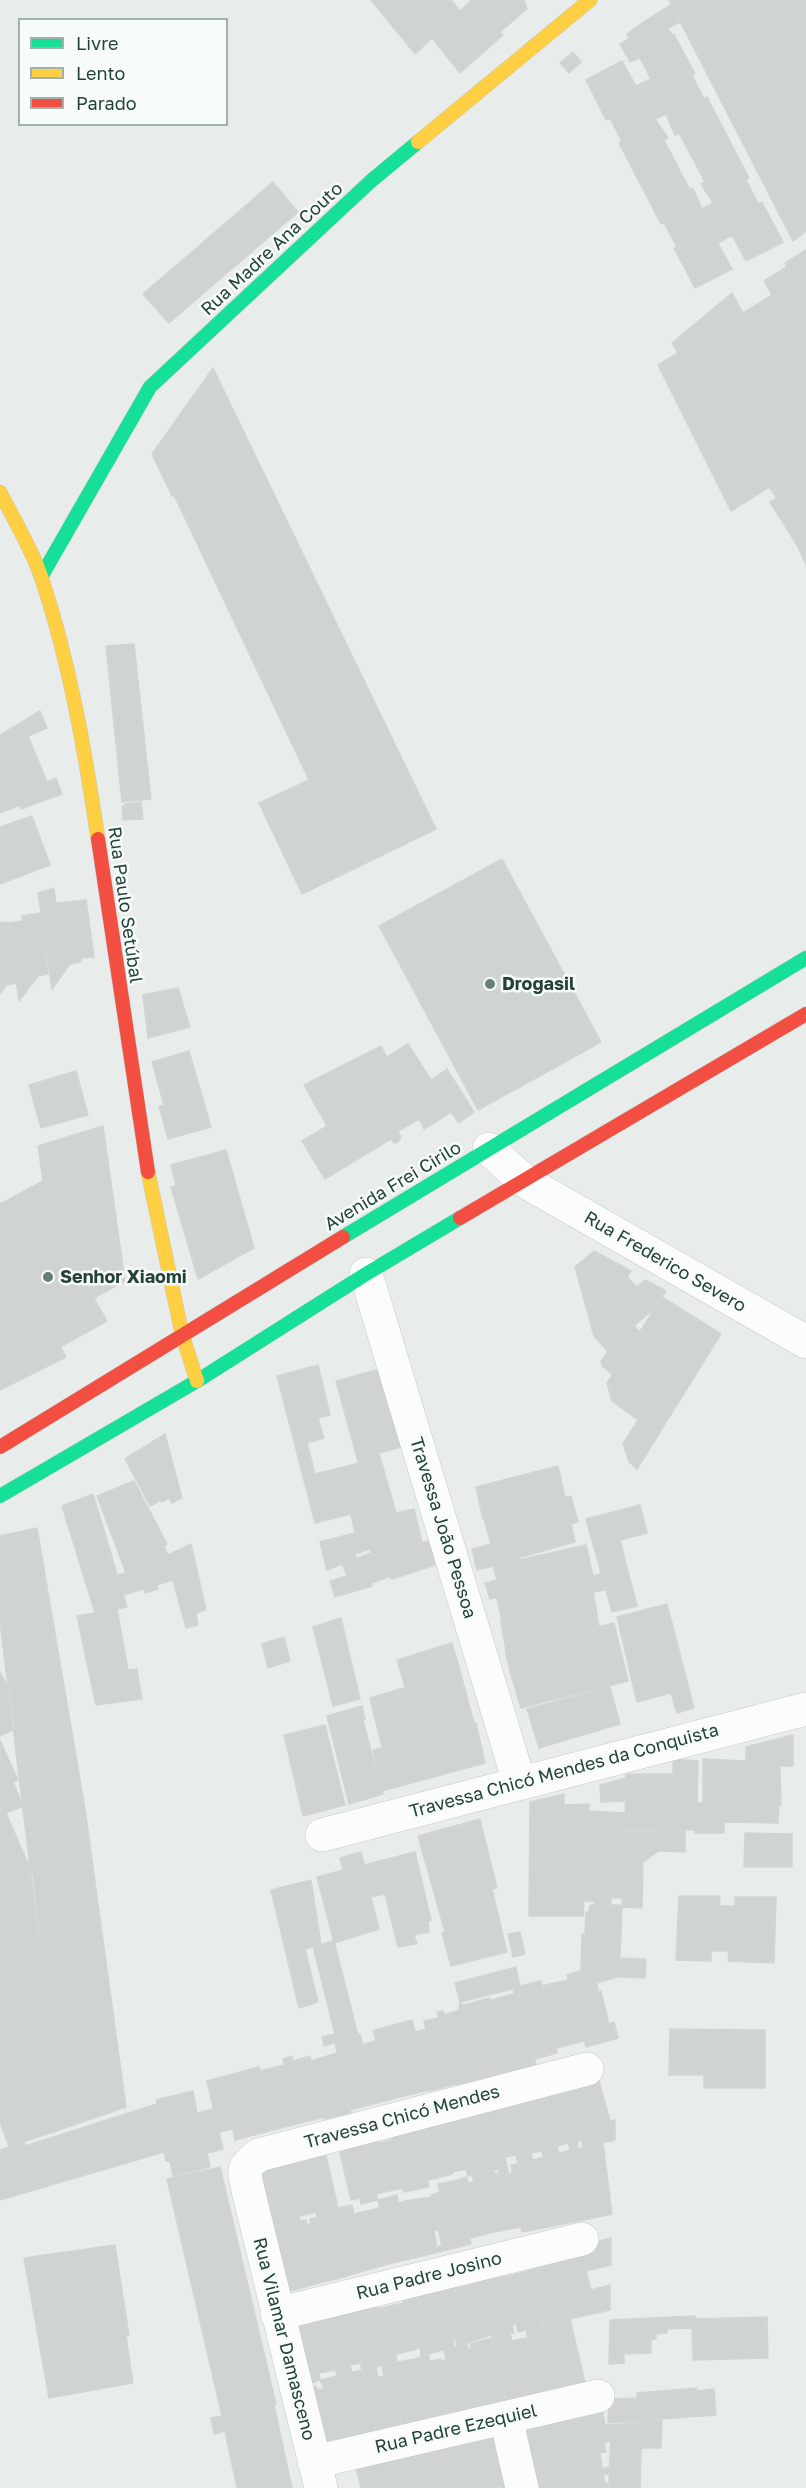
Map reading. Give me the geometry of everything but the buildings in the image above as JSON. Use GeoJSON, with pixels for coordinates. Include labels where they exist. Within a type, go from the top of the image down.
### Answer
{"type":"FeatureCollection","features":[{"type":"Feature","properties":{"kind":"main road","name":"Rua Madre Ana Couto"},"geometry":{"type":"LineString","coordinates":[[41,577],[150,387],[371,181],[590,0]]}},
{"type":"Feature","properties":{"kind":"main road","name":"Rua Paulo Setúbal"},"geometry":{"type":"LineString","coordinates":[[0,492],[41,577],[65,661],[82,734],[149,1181],[182,1334],[197,1381]]}},
{"type":"Feature","properties":{"kind":"main road","name":"Avenida Frei Cirilo"},"geometry":{"type":"LineString","coordinates":[[0,1448],[182,1334],[806,958]]}},
{"type":"Feature","properties":{"kind":"main road"},"geometry":{"type":"LineString","coordinates":[[0,1496],[197,1381],[366,1274],[806,1014]]}},
{"type":"Feature","properties":{"kind":"street","name":"Rua Frederico Severo"},"geometry":{"type":"LineString","coordinates":[[489,1149],[524,1181],[806,1342]]}},
{"type":"Feature","properties":{"kind":"street","name":"Travessa João Pessoa"},"geometry":{"type":"LineString","coordinates":[[366,1274],[519,1782]]}},
{"type":"Feature","properties":{"kind":"street","name":"Travessa Chicó Mendes da Conquista"},"geometry":{"type":"LineString","coordinates":[[322,1835],[806,1709]]}},
{"type":"Feature","properties":{"kind":"street","name":"Travessa Chicó Mendes"},"geometry":{"type":"LineString","coordinates":[[248,2190],[244,2170],[246,2164],[259,2155],[586,2069]]}},
{"type":"Feature","properties":{"kind":"street","name":"Rua Vilamar Damasceno"},"geometry":{"type":"LineString","coordinates":[[248,2190],[317,2475]]}},
{"type":"Feature","properties":{"kind":"street","name":"Rua Padre Josino"},"geometry":{"type":"LineString","coordinates":[[277,2314],[582,2239]]}},
{"type":"Feature","properties":{"kind":"street","name":"Rua Padre Ezequiel"},"geometry":{"type":"LineString","coordinates":[[317,2475],[506,2418],[598,2396]]}},
{"type":"Feature","properties":{"kind":"street"},"geometry":{"type":"LineString","coordinates":[[506,2418],[522,2488]]}},
{"type":"Feature","properties":{"kind":"traffic: fast"},"geometry":{"type":"LineString","coordinates":[[41,577],[150,387],[371,181],[418,142]]}},
{"type":"Feature","properties":{"kind":"traffic: fast"},"geometry":{"type":"LineString","coordinates":[[343,1237],[806,958]]}},
{"type":"Feature","properties":{"kind":"traffic: fast"},"geometry":{"type":"LineString","coordinates":[[0,1496],[197,1381],[366,1274],[460,1218]]}},
{"type":"Feature","properties":{"kind":"traffic: slow"},"geometry":{"type":"LineString","coordinates":[[418,142],[590,0]]}},
{"type":"Feature","properties":{"kind":"traffic: slow"},"geometry":{"type":"LineString","coordinates":[[0,492],[33,557],[52,611],[76,708],[98,839]]}},
{"type":"Feature","properties":{"kind":"traffic: slow"},"geometry":{"type":"LineString","coordinates":[[148,1172],[182,1334],[197,1381]]}},
{"type":"Feature","properties":{"kind":"traffic: jam"},"geometry":{"type":"LineString","coordinates":[[98,839],[148,1172]]}},
{"type":"Feature","properties":{"kind":"traffic: jam"},"geometry":{"type":"LineString","coordinates":[[460,1218],[806,1014]]}},
{"type":"Feature","properties":{"kind":"traffic: jam"},"geometry":{"type":"LineString","coordinates":[[0,1447],[343,1237]]}},
{"type":"Feature","properties":{"kind":"place","name":"Drogasil"},"geometry":{"type":"Point","coordinates":[490,984]}},
{"type":"Feature","properties":{"kind":"place","name":"Senhor Xiaomi"},"geometry":{"type":"Point","coordinates":[48,1277]}}]}
